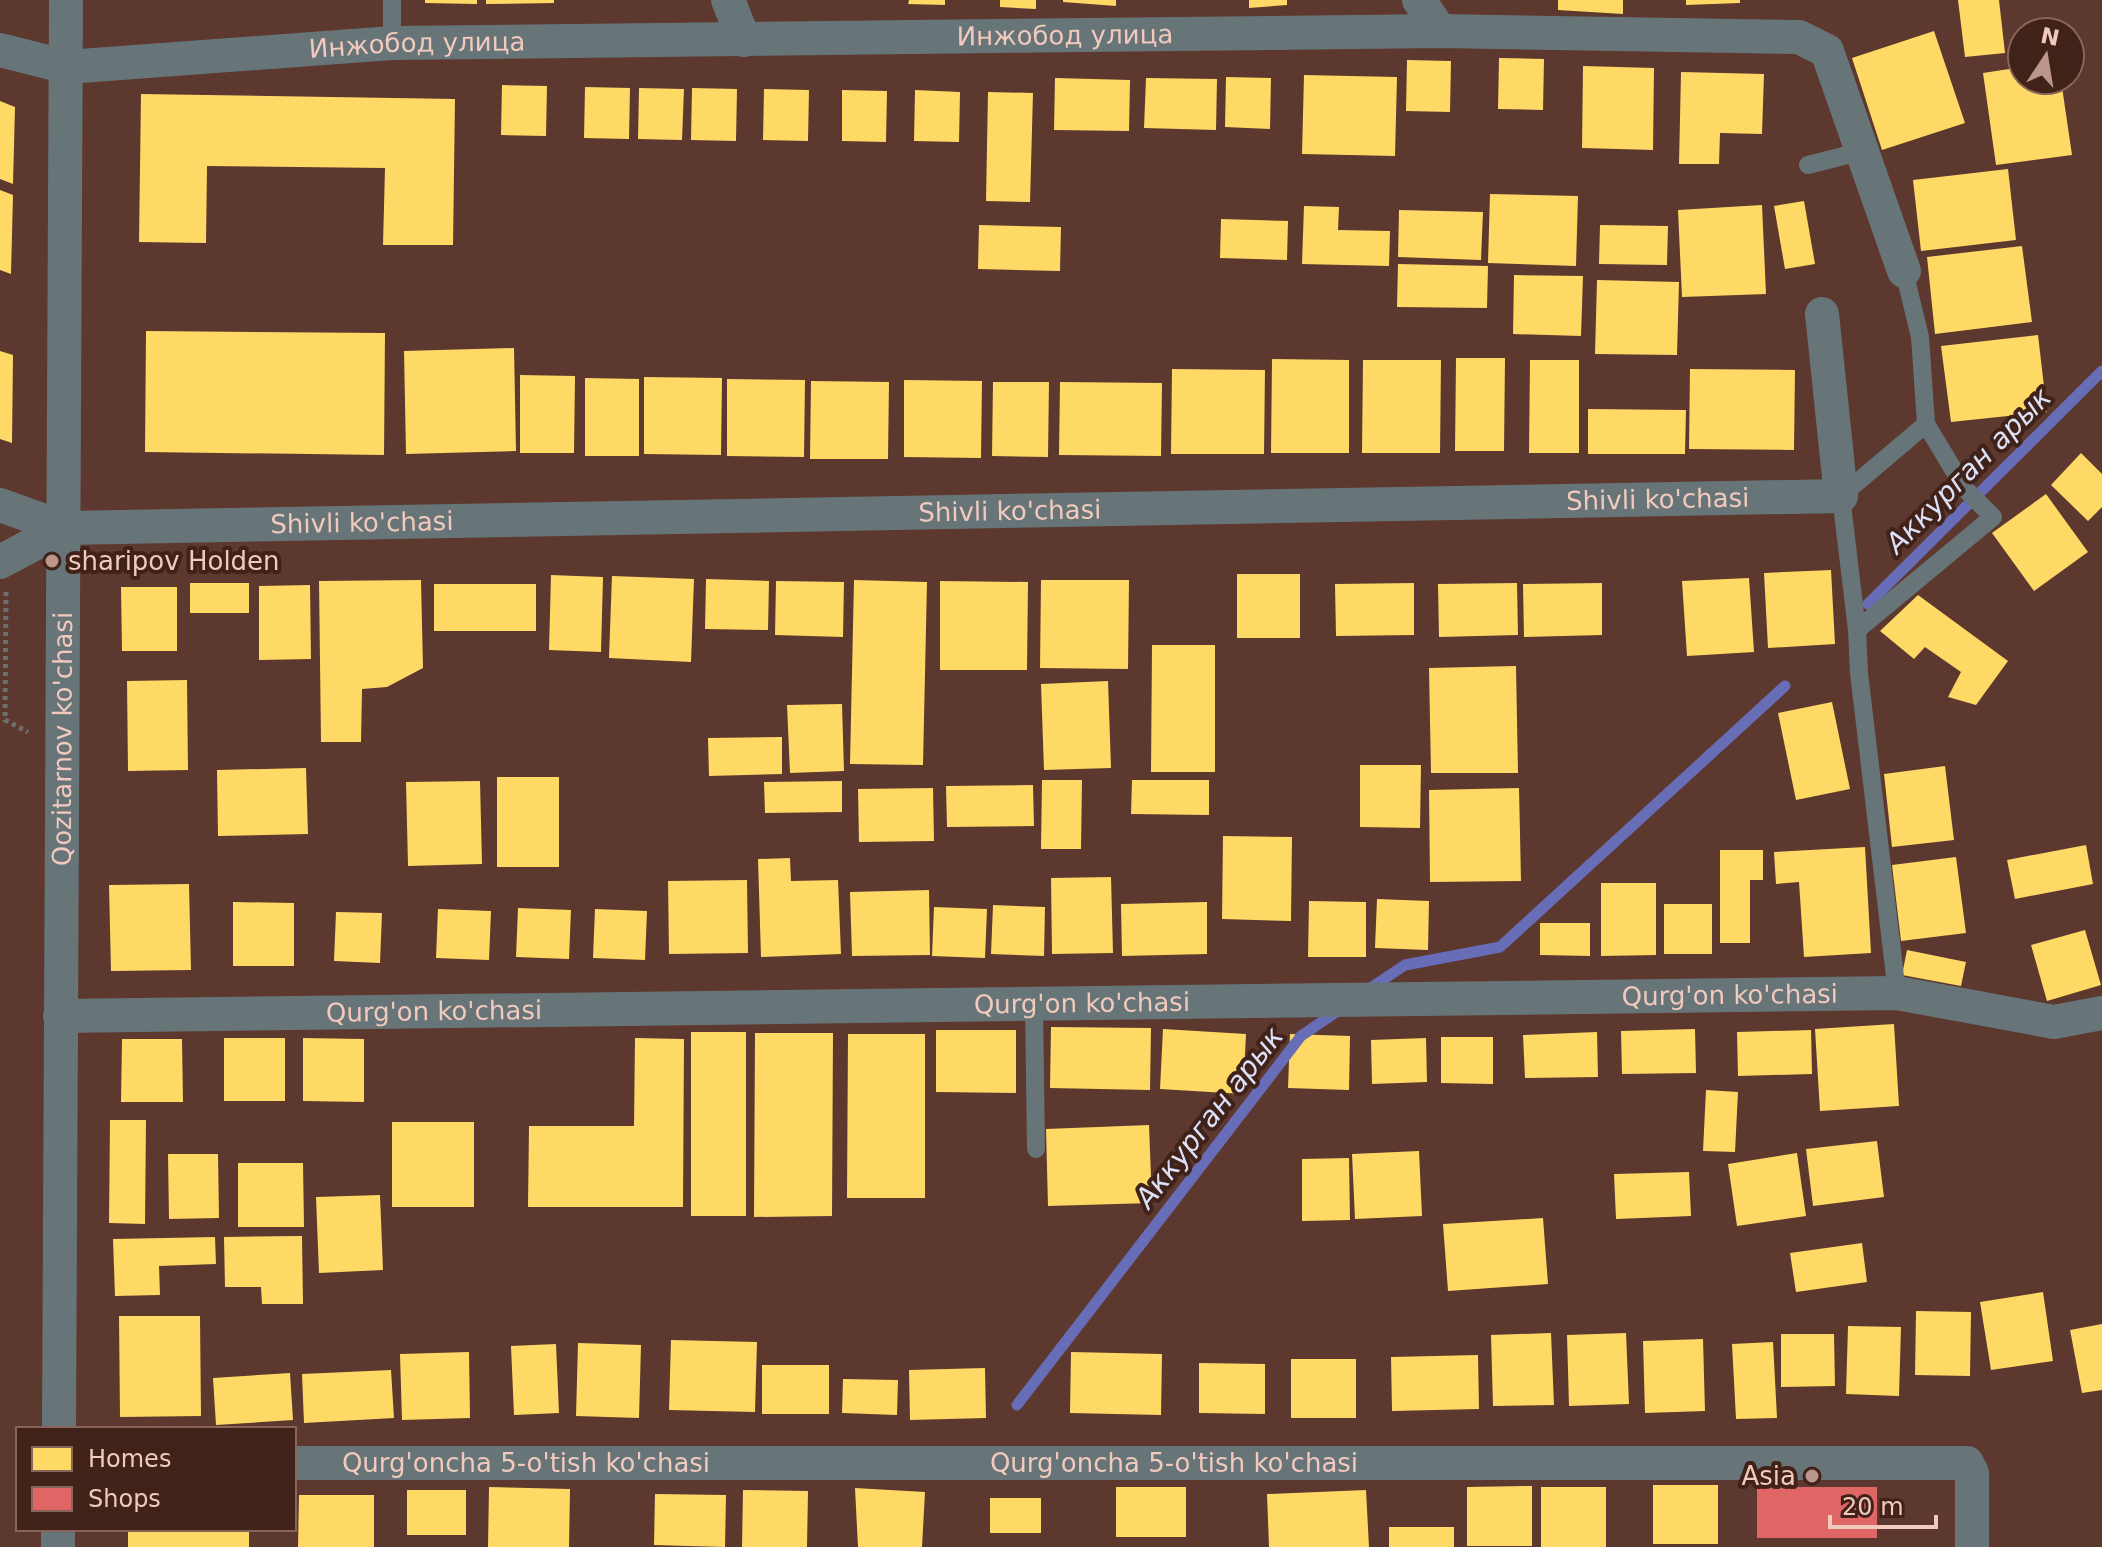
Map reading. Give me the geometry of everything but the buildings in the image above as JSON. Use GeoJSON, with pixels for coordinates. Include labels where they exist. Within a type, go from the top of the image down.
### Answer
{"type":"FeatureCollection","features":[{"type":"Feature","properties":{"kind":"street","name":"Qozitarnov ko'chasi"},"geometry":{"type":"LineString","coordinates":[[59,1427],[66,0]]}},
{"type":"Feature","properties":{"kind":"street"},"geometry":{"type":"LineString","coordinates":[[728,0],[744,40]]}},
{"type":"Feature","properties":{"kind":"street"},"geometry":{"type":"LineString","coordinates":[[1419,0],[1440,31]]}},
{"type":"Feature","properties":{"kind":"street","name":"Инжобод улица"},"geometry":{"type":"LineString","coordinates":[[0,50],[67,67],[392,43],[1440,31],[1799,37],[1827,51],[1904,271]]}},
{"type":"Feature","properties":{"kind":"street"},"geometry":{"type":"LineString","coordinates":[[1822,314],[1841,496]]}},
{"type":"Feature","properties":{"kind":"street","name":"Shivli ko'chasi"},"geometry":{"type":"LineString","coordinates":[[0,505],[64,528],[1841,496]]}},
{"type":"Feature","properties":{"kind":"street"},"geometry":{"type":"LineString","coordinates":[[3,570],[64,528]]}},
{"type":"Feature","properties":{"kind":"street","name":"Qurg'on ko'chasi"},"geometry":{"type":"LineString","coordinates":[[60,1016],[1897,993],[2054,1022],[2102,1013]]}},
{"type":"Feature","properties":{"kind":"street","name":"Qurg'oncha 5-o'tish ko'chasi"},"geometry":{"type":"LineString","coordinates":[[296,1463],[1967,1463],[1972,1473],[1972,1547]]}},
{"type":"Feature","properties":{"kind":"lane"},"geometry":{"type":"LineString","coordinates":[[392,0],[392,43]]}},
{"type":"Feature","properties":{"kind":"lane"},"geometry":{"type":"LineString","coordinates":[[1808,165],[1863,151]]}},
{"type":"Feature","properties":{"kind":"lane"},"geometry":{"type":"LineString","coordinates":[[1857,630],[1993,517],[1965,489],[1926,424],[1920,337],[1904,271]]}},
{"type":"Feature","properties":{"kind":"lane"},"geometry":{"type":"LineString","coordinates":[[1897,993],[1841,496],[1926,424]]}},
{"type":"Feature","properties":{"kind":"lane"},"geometry":{"type":"LineString","coordinates":[[1034,1004],[1036,1149]]}},
{"type":"Feature","properties":{"kind":"path"},"geometry":{"type":"LineString","coordinates":[[3,570],[5,720],[29,733]]}},
{"type":"Feature","properties":{"kind":"waterway","name":"Аккурган арык"},"geometry":{"type":"LineString","coordinates":[[1868,604],[2102,371]]}},
{"type":"Feature","properties":{"kind":"waterway","name":"Аккурган арык"},"geometry":{"type":"LineString","coordinates":[[1369,989],[1405,965],[1500,947],[1785,686]]}},
{"type":"Feature","properties":{"kind":"waterway","name":"Аккурган арык"},"geometry":{"type":"LineString","coordinates":[[1017,1405],[1301,1036],[1339,1010]]}},
{"type":"Feature","properties":{"kind":"place","name":"sharipov Holden"},"geometry":{"type":"Point","coordinates":[52,561]}},
{"type":"Feature","properties":{"kind":"place","name":"Asia"},"geometry":{"type":"Point","coordinates":[1812,1476]}}]}
